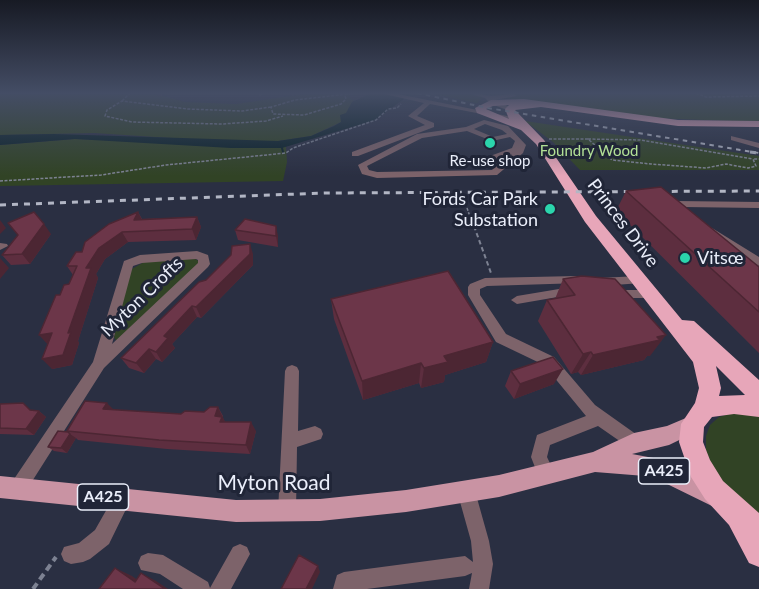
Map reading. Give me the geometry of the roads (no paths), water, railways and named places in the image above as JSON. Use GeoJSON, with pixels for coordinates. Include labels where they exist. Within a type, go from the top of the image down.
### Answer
{"type":"FeatureCollection","features":[{"type":"Feature","properties":{"kind":"highway","name":"Princes Drive"},"geometry":{"type":"LineString","coordinates":[[503,120],[530,132],[544,148],[590,219],[701,357],[707,370],[710,388],[699,416]]}},
{"type":"Feature","properties":{"kind":"highway"},"geometry":{"type":"LineString","coordinates":[[661,120],[678,123],[759,124]]}},
{"type":"Feature","properties":{"kind":"highway","name":"Princes Drive"},"geometry":{"type":"LineString","coordinates":[[657,302],[705,341],[759,394]]}},
{"type":"Feature","properties":{"kind":"highway","name":"A425"},"geometry":{"type":"LineString","coordinates":[[759,407],[734,404],[699,416],[691,442],[697,461],[707,480],[731,508],[759,530]]}},
{"type":"Feature","properties":{"kind":"highway"},"geometry":{"type":"LineString","coordinates":[[731,508],[759,553]]}},
{"type":"Feature","properties":{"kind":"main road","name":"Myton Road"},"geometry":{"type":"LineString","coordinates":[[9,488],[214,509],[287,512],[396,502],[466,491],[595,462],[634,443],[669,435],[699,416]]}},
{"type":"Feature","properties":{"kind":"main road","name":"Myton Road"},"geometry":{"type":"LineString","coordinates":[[595,462],[645,466],[664,471],[731,508]]}},
{"type":"Feature","properties":{"kind":"street"},"geometry":{"type":"LineString","coordinates":[[355,154],[431,125],[421,120]]}},
{"type":"Feature","properties":{"kind":"street"},"geometry":{"type":"LineString","coordinates":[[484,120],[468,129],[420,136],[410,143],[365,162],[362,169],[377,175],[489,174],[499,169],[520,151],[522,145],[518,144],[510,131],[498,120]]}},
{"type":"Feature","properties":{"kind":"street"},"geometry":{"type":"LineString","coordinates":[[468,129],[492,139],[507,136]]}},
{"type":"Feature","properties":{"kind":"street"},"geometry":{"type":"LineString","coordinates":[[734,138],[759,146]]}},
{"type":"Feature","properties":{"kind":"street"},"geometry":{"type":"LineString","coordinates":[[505,150],[518,144]]}},
{"type":"Feature","properties":{"kind":"street"},"geometry":{"type":"LineString","coordinates":[[693,218],[676,204],[759,205]]}},
{"type":"Feature","properties":{"kind":"street"},"geometry":{"type":"LineString","coordinates":[[702,224],[759,262]]}},
{"type":"Feature","properties":{"kind":"street","name":"Myton Crofts"},"geometry":{"type":"LineString","coordinates":[[9,488],[99,364],[204,264],[204,258],[196,255],[140,259],[128,264],[99,364]]}},
{"type":"Feature","properties":{"kind":"street"},"geometry":{"type":"LineString","coordinates":[[634,443],[598,418],[549,361],[501,338],[474,295],[474,287],[494,282],[638,280]]}},
{"type":"Feature","properties":{"kind":"street"},"geometry":{"type":"LineString","coordinates":[[517,300],[585,291],[635,296],[657,302]]}},
{"type":"Feature","properties":{"kind":"street"},"geometry":{"type":"LineString","coordinates":[[287,512],[292,371]]}},
{"type":"Feature","properties":{"kind":"street"},"geometry":{"type":"LineString","coordinates":[[546,474],[539,457],[543,440],[598,418]]}},
{"type":"Feature","properties":{"kind":"street"},"geometry":{"type":"LineString","coordinates":[[290,441],[315,434]]}},
{"type":"Feature","properties":{"kind":"street"},"geometry":{"type":"LineString","coordinates":[[466,491],[480,541],[483,564],[479,589]]}},
{"type":"Feature","properties":{"kind":"street"},"geometry":{"type":"LineString","coordinates":[[71,554],[83,552],[102,537],[122,499]]}},
{"type":"Feature","properties":{"kind":"street"},"geometry":{"type":"LineString","coordinates":[[220,589],[240,555]]}},
{"type":"Feature","properties":{"kind":"street"},"geometry":{"type":"LineString","coordinates":[[148,563],[163,565],[201,589]]}},
{"type":"Feature","properties":{"kind":"street"},"geometry":{"type":"LineString","coordinates":[[343,589],[344,582],[465,566]]}},
{"type":"Feature","properties":{"kind":"water"},"geometry":{"type":"Polygon","coordinates":[[[373,120],[282,148],[231,148],[75,139],[0,145],[0,135],[54,134],[278,141],[311,136],[341,122],[373,120]]]}},
{"type":"Feature","properties":{"kind":"waterway"},"geometry":{"type":"LineString","coordinates":[[281,144],[283,152]]}},
{"type":"Feature","properties":{"kind":"railway"},"geometry":{"type":"LineString","coordinates":[[563,120],[759,153],[750,152]]}},
{"type":"Feature","properties":{"kind":"railway"},"geometry":{"type":"LineString","coordinates":[[0,205],[325,193],[759,191]]}},
{"type":"Feature","properties":{"kind":"place","name":"Re-use shop"},"geometry":{"type":"Point","coordinates":[490,143]}},
{"type":"Feature","properties":{"kind":"place","name":"Fords Car Park Substation"},"geometry":{"type":"Point","coordinates":[550,209]}},
{"type":"Feature","properties":{"kind":"place","name":"Vitsœ"},"geometry":{"type":"Point","coordinates":[685,258]}},
{"type":"Feature","properties":{"kind":"park label","name":"Foundry Wood"},"geometry":{"type":"Point","coordinates":[589,151]}}]}
